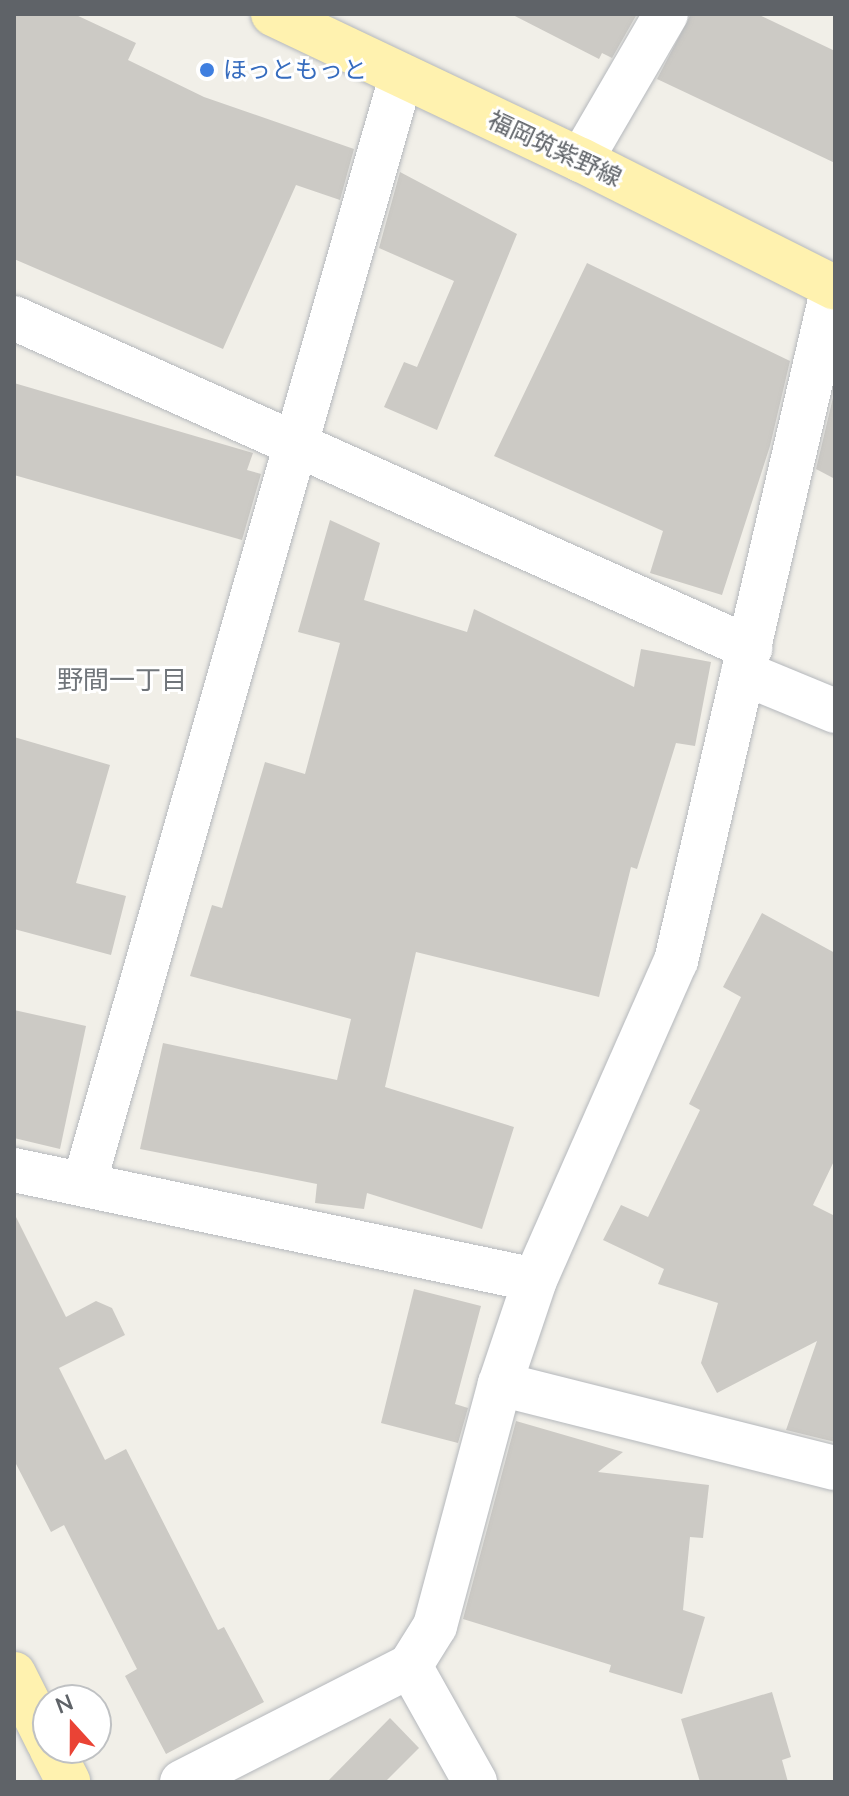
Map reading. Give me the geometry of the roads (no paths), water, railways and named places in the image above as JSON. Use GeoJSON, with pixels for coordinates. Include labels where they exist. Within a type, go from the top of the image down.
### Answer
{"type":"FeatureCollection","features":[{"type":"Feature","properties":{"kind":"main road","name":"福岡筑紫野線"},"geometry":{"type":"LineString","coordinates":[[273,14],[581,160],[834,288]]}},
{"type":"Feature","properties":{"kind":"main road"},"geometry":{"type":"LineString","coordinates":[[14,1674],[32,1710]]}},
{"type":"Feature","properties":{"kind":"main road"},"geometry":{"type":"LineString","coordinates":[[59,1764],[68,1782]]}},
{"type":"Feature","properties":{"kind":"street"},"geometry":{"type":"LineString","coordinates":[[581,160],[666,14]]}},
{"type":"Feature","properties":{"kind":"street"},"geometry":{"type":"LineString","coordinates":[[84,1184],[401,77]]}},
{"type":"Feature","properties":{"kind":"street"},"geometry":{"type":"LineString","coordinates":[[182,1782],[410,1666],[435,1626],[500,1384],[535,1280],[676,961],[834,288]]}},
{"type":"Feature","properties":{"kind":"street"},"geometry":{"type":"LineString","coordinates":[[14,318],[294,444],[746,661],[835,711]]}},
{"type":"Feature","properties":{"kind":"street"},"geometry":{"type":"LineString","coordinates":[[14,1170],[535,1280]]}},
{"type":"Feature","properties":{"kind":"street"},"geometry":{"type":"LineString","coordinates":[[500,1384],[835,1468]]}},
{"type":"Feature","properties":{"kind":"street"},"geometry":{"type":"LineString","coordinates":[[410,1666],[475,1782]]}},
{"type":"Feature","properties":{"kind":"place","name":"ほっともっと"},"geometry":{"type":"Point","coordinates":[207,70]}},
{"type":"Feature","properties":{"kind":"district","name":"野間一丁目"},"geometry":{"type":"Point","coordinates":[122,680]}}]}
